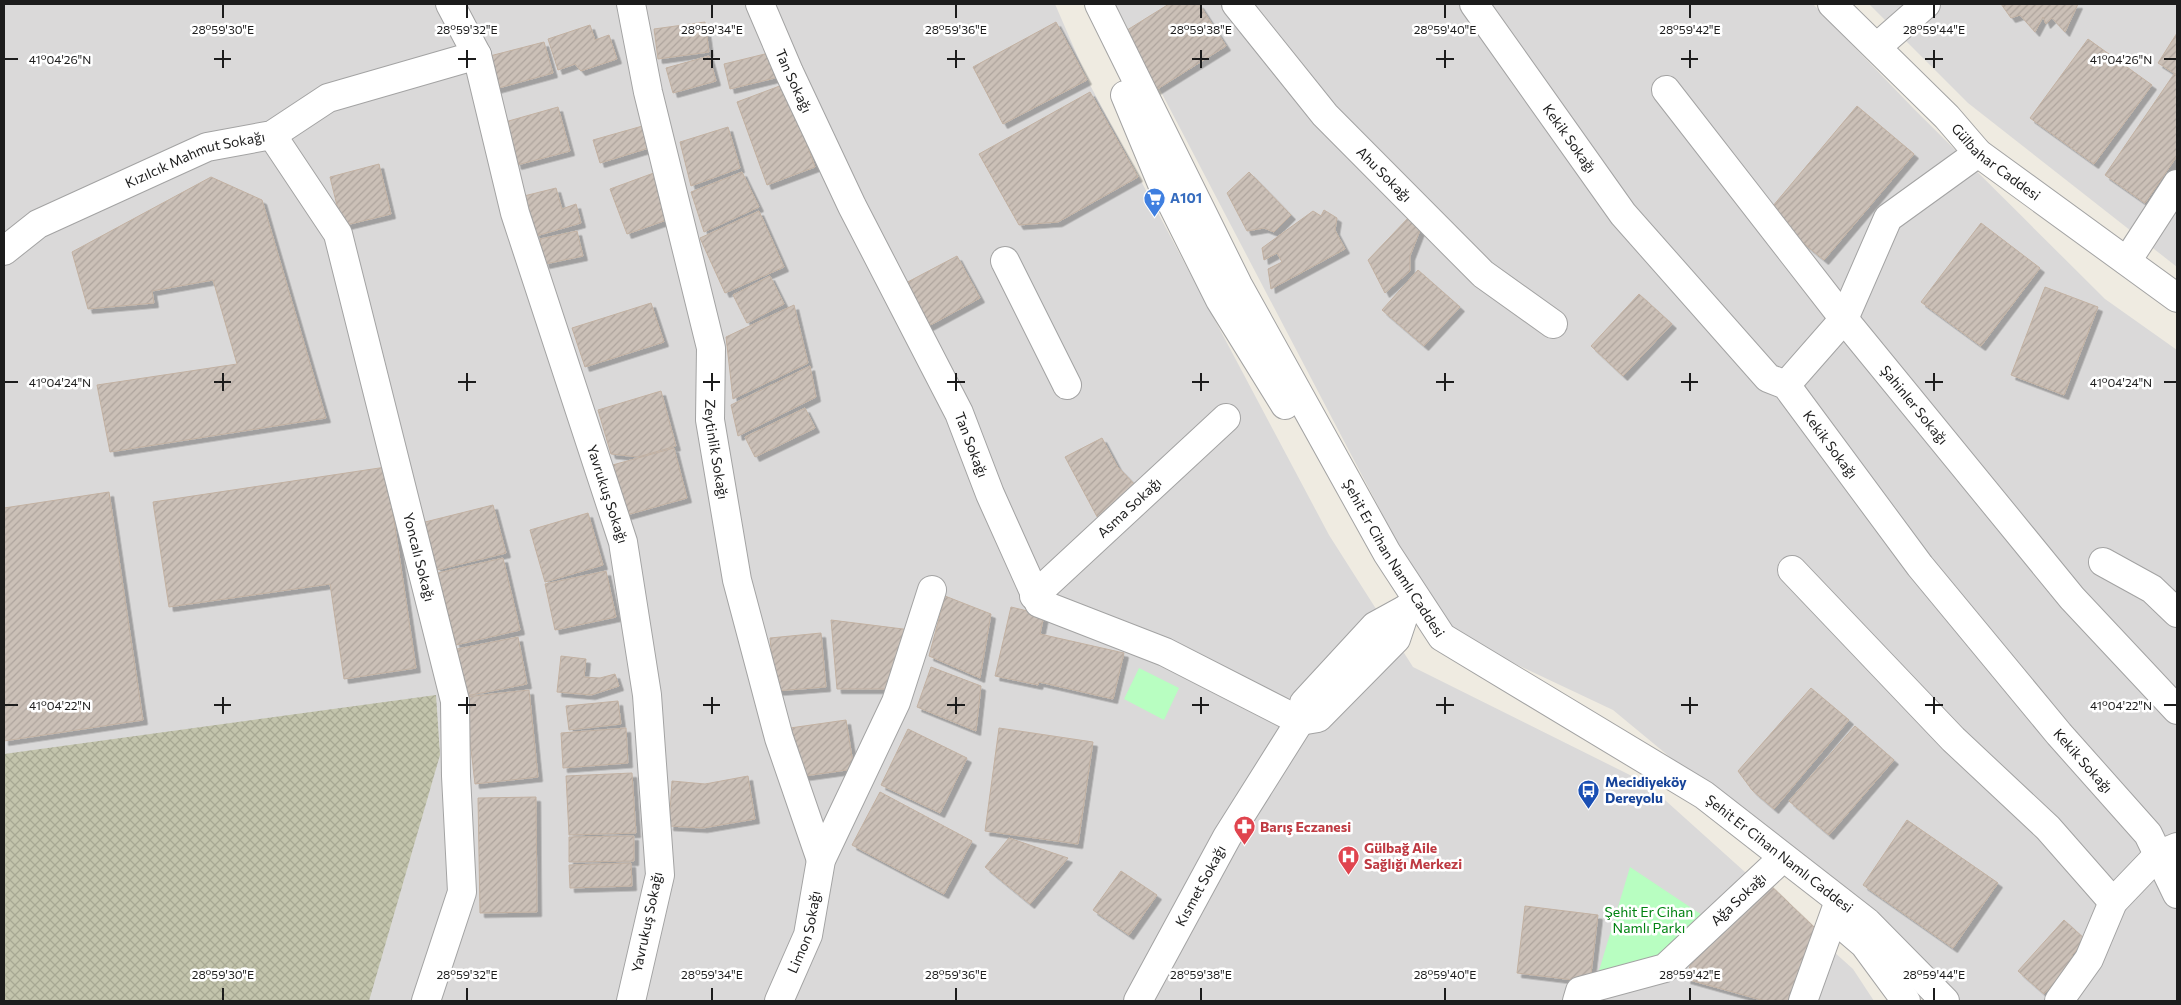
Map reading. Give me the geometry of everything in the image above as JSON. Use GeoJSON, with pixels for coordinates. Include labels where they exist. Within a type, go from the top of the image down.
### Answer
{"type":"FeatureCollection","features":[{"type":"Feature","properties":{"kind":"street","name":"Yavrukuş Sokağı"},"geometry":{"type":"LineString","coordinates":[[450,4],[477,55],[515,213],[623,542],[647,695],[660,875],[631,1001]]}},
{"type":"Feature","properties":{"kind":"street","name":"Zeytinlik Sokağı"},"geometry":{"type":"LineString","coordinates":[[631,4],[648,92],[711,348],[710,420],[737,580],[779,738],[821,860]]}},
{"type":"Feature","properties":{"kind":"street","name":"Tan Sokağı"},"geometry":{"type":"LineString","coordinates":[[760,4],[789,72],[852,206],[959,413],[990,494],[1034,596]]}},
{"type":"Feature","properties":{"kind":"street","name":"Ahu Sokağı"},"geometry":{"type":"LineString","coordinates":[[1236,4],[1332,122],[1483,274],[1553,324]]}},
{"type":"Feature","properties":{"kind":"street","name":"Kekik Sokağı"},"geometry":{"type":"LineString","coordinates":[[1474,4],[1623,214],[1768,378],[1786,385],[1920,566],[2059,734],[2148,834],[2168,851],[2177,894]]}},
{"type":"Feature","properties":{"kind":"street","name":"Gülbahar Caddesi"},"geometry":{"type":"LineString","coordinates":[[1832,4],[1878,47],[1947,117],[1978,153],[2177,298]]}},
{"type":"Feature","properties":{"kind":"street"},"geometry":{"type":"LineString","coordinates":[[1878,47],[1926,4]]}},
{"type":"Feature","properties":{"kind":"street","name":"Şehit Er Cihan Namlı Caddesi"},"geometry":{"type":"LineString","coordinates":[[1102,11],[1162,184],[1220,300],[1301,432],[1376,567],[1432,645],[1698,808],[1774,866],[1836,908],[1867,922],[1945,1001]]}},
{"type":"Feature","properties":{"kind":"street","name":"Şehit Er Cihan Namlı Caddesi"},"geometry":{"type":"LineString","coordinates":[[1102,11],[1238,285],[1387,553],[1442,636],[1704,795],[1836,908],[1906,1001]]}},
{"type":"Feature","properties":{"kind":"street","name":"Kızılcık Mahmut Sokağı"},"geometry":{"type":"LineString","coordinates":[[4,251],[38,224],[207,148],[272,135],[328,98],[477,55]]}},
{"type":"Feature","properties":{"kind":"street","name":"Şahinler Sokağı"},"geometry":{"type":"LineString","coordinates":[[1666,90],[1844,319],[2072,598],[2177,710]]}},
{"type":"Feature","properties":{"kind":"street","name":"Yoncalı Sokağı"},"geometry":{"type":"LineString","coordinates":[[272,135],[338,234],[455,701],[456,776],[462,892],[426,1001]]}},
{"type":"Feature","properties":{"kind":"street"},"geometry":{"type":"LineString","coordinates":[[1786,385],[1844,319],[1888,218],[1978,153]]}},
{"type":"Feature","properties":{"kind":"street"},"geometry":{"type":"LineString","coordinates":[[2127,261],[2177,184]]}},
{"type":"Feature","properties":{"kind":"street"},"geometry":{"type":"LineString","coordinates":[[1005,262],[1067,385]]}},
{"type":"Feature","properties":{"kind":"street","name":"Asma Sokağı"},"geometry":{"type":"LineString","coordinates":[[1034,596],[1226,418]]}},
{"type":"Feature","properties":{"kind":"street"},"geometry":{"type":"LineString","coordinates":[[2103,562],[2152,590],[2177,613]]}},
{"type":"Feature","properties":{"kind":"street"},"geometry":{"type":"LineString","coordinates":[[1792,570],[1953,739],[2048,828],[2113,902]]}},
{"type":"Feature","properties":{"kind":"street"},"geometry":{"type":"LineString","coordinates":[[821,860],[896,702],[932,590]]}},
{"type":"Feature","properties":{"kind":"street"},"geometry":{"type":"LineString","coordinates":[[1034,596],[1039,603],[1164,652],[1300,722],[1318,718],[1396,639],[1406,609]]}},
{"type":"Feature","properties":{"kind":"street","name":"Kısmet Sokağı"},"geometry":{"type":"LineString","coordinates":[[1138,1001],[1227,837],[1300,722]]}},
{"type":"Feature","properties":{"kind":"street"},"geometry":{"type":"LineString","coordinates":[[2059,1001],[2089,959],[2113,902],[2168,851]]}},
{"type":"Feature","properties":{"kind":"street","name":"Limon Sokağı"},"geometry":{"type":"LineString","coordinates":[[780,1001],[808,936],[821,860]]}},
{"type":"Feature","properties":{"kind":"street","name":"Ağa Sokağı"},"geometry":{"type":"LineString","coordinates":[[1577,1001],[1580,991],[1665,968],[1774,866]]}},
{"type":"Feature","properties":{"kind":"street"},"geometry":{"type":"LineString","coordinates":[[1804,1001],[1836,908]]}},
{"type":"Feature","properties":{"kind":"shaded area"},"geometry":{"type":"Polygon","coordinates":[[[4,4],[1055,4],[1090,85],[1329,535],[1413,667],[1646,783],[1853,969],[1874,1001],[4,1001],[4,4]]]}},
{"type":"Feature","properties":{"kind":"shaded area"},"geometry":{"type":"Polygon","coordinates":[[[1115,4],[1813,4],[1914,109],[2105,299],[2177,350],[2177,1001],[1933,1001],[1895,943],[1613,710],[1443,630],[1115,4]]]}},
{"type":"Feature","properties":{"kind":"shaded area"},"geometry":{"type":"Polygon","coordinates":[[[1869,4],[2177,4],[2177,267],[1968,103],[1869,4]]]}},
{"type":"Feature","properties":{"kind":"shaded area"},"geometry":{"type":"Polygon","coordinates":[[[436,695],[440,755],[369,1001],[4,1001],[4,754],[436,695]]]}},
{"type":"Feature","properties":{"kind":"green space"},"geometry":{"type":"Polygon","coordinates":[[[1139,668],[1179,688],[1164,720],[1124,699],[1139,668]]]}},
{"type":"Feature","properties":{"kind":"green space","name":"Şehit Er Cihan Namlı Parkı"},"geometry":{"type":"Polygon","coordinates":[[[1630,867],[1705,917],[1659,955],[1598,974],[1630,867]]]}},
{"type":"Feature","properties":{"kind":"building"},"geometry":{"type":"Polygon","coordinates":[[[1169,4],[1199,4],[1226,46],[1151,93],[1116,37],[1169,4]]]}},
{"type":"Feature","properties":{"kind":"building"},"geometry":{"type":"Polygon","coordinates":[[[2001,4],[2078,4],[2065,32],[2052,18],[2046,24],[2043,17],[2035,32],[2020,15],[2011,18],[2001,4]]]}},
{"type":"Feature","properties":{"kind":"building"},"geometry":{"type":"Polygon","coordinates":[[[705,22],[709,52],[658,59],[654,29],[705,22]]]}},
{"type":"Feature","properties":{"kind":"building"},"geometry":{"type":"Polygon","coordinates":[[[1056,22],[1087,80],[1003,124],[973,67],[1056,22]]]}},
{"type":"Feature","properties":{"kind":"building"},"geometry":{"type":"Polygon","coordinates":[[[590,25],[595,40],[609,35],[617,59],[581,71],[575,64],[558,70],[548,39],[590,25]]]}},
{"type":"Feature","properties":{"kind":"building"},"geometry":{"type":"Polygon","coordinates":[[[2177,33],[2177,75],[2158,63],[2177,33]]]}},
{"type":"Feature","properties":{"kind":"building"},"geometry":{"type":"Polygon","coordinates":[[[2088,39],[2152,85],[2094,164],[2030,118],[2088,39]]]}},
{"type":"Feature","properties":{"kind":"building"},"geometry":{"type":"Polygon","coordinates":[[[544,42],[553,73],[495,89],[486,57],[544,42]]]}},
{"type":"Feature","properties":{"kind":"building"},"geometry":{"type":"Polygon","coordinates":[[[773,52],[779,77],[730,89],[724,64],[773,52]]]}},
{"type":"Feature","properties":{"kind":"building"},"geometry":{"type":"Polygon","coordinates":[[[709,56],[716,81],[673,93],[666,68],[709,56]]]}},
{"type":"Feature","properties":{"kind":"building"},"geometry":{"type":"Polygon","coordinates":[[[2174,74],[2177,76],[2177,156],[2145,203],[2105,175],[2174,74]]]}},
{"type":"Feature","properties":{"kind":"building"},"geometry":{"type":"Polygon","coordinates":[[[785,84],[815,167],[767,185],[737,102],[785,84]]]}},
{"type":"Feature","properties":{"kind":"building"},"geometry":{"type":"Polygon","coordinates":[[[1090,92],[1138,177],[1058,222],[1019,225],[979,154],[1090,92]]]}},
{"type":"Feature","properties":{"kind":"building"},"geometry":{"type":"Polygon","coordinates":[[[1857,106],[1914,154],[1824,260],[1767,213],[1857,106]]]}},
{"type":"Feature","properties":{"kind":"building"},"geometry":{"type":"Polygon","coordinates":[[[558,107],[570,151],[517,165],[505,122],[558,107]]]}},
{"type":"Feature","properties":{"kind":"building"},"geometry":{"type":"Polygon","coordinates":[[[646,125],[652,147],[600,163],[593,140],[646,125]]]}},
{"type":"Feature","properties":{"kind":"building"},"geometry":{"type":"Polygon","coordinates":[[[728,127],[740,168],[691,186],[680,142],[728,127]]]}},
{"type":"Feature","properties":{"kind":"building"},"geometry":{"type":"Polygon","coordinates":[[[379,164],[391,214],[342,226],[330,177],[379,164]]]}},
{"type":"Feature","properties":{"kind":"building"},"geometry":{"type":"Polygon","coordinates":[[[662,170],[678,216],[627,234],[610,189],[662,170]]]}},
{"type":"Feature","properties":{"kind":"building"},"geometry":{"type":"Polygon","coordinates":[[[742,172],[759,207],[704,232],[691,192],[742,172]]]}},
{"type":"Feature","properties":{"kind":"building"},"geometry":{"type":"Polygon","coordinates":[[[1249,172],[1291,215],[1274,232],[1264,228],[1247,231],[1227,193],[1249,172]]]}},
{"type":"Feature","properties":{"kind":"building"},"geometry":{"type":"Polygon","coordinates":[[[211,177],[262,200],[326,418],[110,452],[97,385],[237,364],[213,280],[152,291],[154,303],[88,309],[72,252],[211,177]]]}},
{"type":"Feature","properties":{"kind":"building"},"geometry":{"type":"Polygon","coordinates":[[[556,188],[562,209],[576,204],[581,223],[536,236],[524,196],[556,188]]]}},
{"type":"Feature","properties":{"kind":"building"},"geometry":{"type":"Polygon","coordinates":[[[1324,210],[1337,218],[1335,230],[1345,249],[1271,289],[1268,269],[1282,262],[1277,253],[1264,260],[1262,248],[1313,211],[1321,216],[1324,210]]]}},
{"type":"Feature","properties":{"kind":"building"},"geometry":{"type":"Polygon","coordinates":[[[759,211],[784,267],[725,293],[700,238],[759,211]]]}},
{"type":"Feature","properties":{"kind":"building"},"geometry":{"type":"Polygon","coordinates":[[[1411,215],[1422,225],[1410,256],[1410,271],[1385,293],[1368,260],[1411,215]]]}},
{"type":"Feature","properties":{"kind":"building"},"geometry":{"type":"Polygon","coordinates":[[[1981,223],[2040,268],[1981,346],[1921,302],[1981,223]]]}},
{"type":"Feature","properties":{"kind":"building"},"geometry":{"type":"Polygon","coordinates":[[[577,231],[583,256],[545,264],[540,239],[577,231]]]}},
{"type":"Feature","properties":{"kind":"building"},"geometry":{"type":"Polygon","coordinates":[[[957,256],[980,298],[925,328],[902,285],[957,256]]]}},
{"type":"Feature","properties":{"kind":"building"},"geometry":{"type":"Polygon","coordinates":[[[1418,270],[1460,307],[1424,346],[1382,310],[1418,270]]]}},
{"type":"Feature","properties":{"kind":"building"},"geometry":{"type":"Polygon","coordinates":[[[770,276],[784,304],[747,323],[733,295],[770,276]]]}},
{"type":"Feature","properties":{"kind":"building"},"geometry":{"type":"Polygon","coordinates":[[[2045,287],[2098,307],[2064,395],[2011,375],[2045,287]]]}},
{"type":"Feature","properties":{"kind":"building"},"geometry":{"type":"Polygon","coordinates":[[[1639,294],[1672,324],[1623,376],[1591,346],[1639,294]]]}},
{"type":"Feature","properties":{"kind":"building"},"geometry":{"type":"Polygon","coordinates":[[[651,303],[664,342],[585,367],[572,328],[651,303]]]}},
{"type":"Feature","properties":{"kind":"building"},"geometry":{"type":"Polygon","coordinates":[[[794,305],[808,363],[733,399],[726,337],[794,305]]]}},
{"type":"Feature","properties":{"kind":"building"},"geometry":{"type":"Polygon","coordinates":[[[810,366],[816,397],[738,436],[731,405],[810,366]]]}},
{"type":"Feature","properties":{"kind":"building"},"geometry":{"type":"Polygon","coordinates":[[[661,391],[676,446],[638,457],[611,454],[598,410],[661,391]]]}},
{"type":"Feature","properties":{"kind":"building"},"geometry":{"type":"Polygon","coordinates":[[[805,408],[815,428],[755,457],[745,437],[805,408]]]}},
{"type":"Feature","properties":{"kind":"building"},"geometry":{"type":"Polygon","coordinates":[[[1102,438],[1117,466],[1139,489],[1101,524],[1065,457],[1102,438]]]}},
{"type":"Feature","properties":{"kind":"building"},"geometry":{"type":"Polygon","coordinates":[[[674,448],[687,498],[623,516],[609,466],[674,448]]]}},
{"type":"Feature","properties":{"kind":"building"},"geometry":{"type":"Polygon","coordinates":[[[386,467],[416,668],[344,679],[330,584],[169,607],[153,502],[386,467]]]}},
{"type":"Feature","properties":{"kind":"building"},"geometry":{"type":"Polygon","coordinates":[[[109,492],[143,720],[4,741],[4,508],[109,492]]]}},
{"type":"Feature","properties":{"kind":"building"},"geometry":{"type":"Polygon","coordinates":[[[493,505],[506,553],[437,570],[425,522],[493,505]]]}},
{"type":"Feature","properties":{"kind":"building"},"geometry":{"type":"Polygon","coordinates":[[[588,513],[603,565],[545,582],[530,530],[588,513]]]}},
{"type":"Feature","properties":{"kind":"building"},"geometry":{"type":"Polygon","coordinates":[[[503,558],[520,630],[456,645],[438,573],[503,558]]]}},
{"type":"Feature","properties":{"kind":"building"},"geometry":{"type":"Polygon","coordinates":[[[606,571],[616,617],[555,630],[545,584],[606,571]]]}},
{"type":"Feature","properties":{"kind":"building"},"geometry":{"type":"Polygon","coordinates":[[[945,596],[991,614],[980,678],[929,656],[945,596]]]}},
{"type":"Feature","properties":{"kind":"building"},"geometry":{"type":"Polygon","coordinates":[[[1011,607],[1044,615],[1040,634],[1124,653],[1113,699],[1039,682],[1038,685],[995,676],[1011,607]]]}},
{"type":"Feature","properties":{"kind":"building"},"geometry":{"type":"Polygon","coordinates":[[[831,620],[911,630],[897,689],[837,689],[831,620]]]}},
{"type":"Feature","properties":{"kind":"building"},"geometry":{"type":"Polygon","coordinates":[[[821,633],[826,687],[775,691],[770,638],[821,633]]]}},
{"type":"Feature","properties":{"kind":"building"},"geometry":{"type":"Polygon","coordinates":[[[518,637],[527,684],[466,696],[457,649],[518,637]]]}},
{"type":"Feature","properties":{"kind":"building"},"geometry":{"type":"Polygon","coordinates":[[[561,656],[586,659],[584,677],[600,678],[615,674],[619,686],[591,695],[557,692],[561,656]]]}},
{"type":"Feature","properties":{"kind":"building"},"geometry":{"type":"Polygon","coordinates":[[[931,667],[981,686],[976,731],[917,707],[931,667]]]}},
{"type":"Feature","properties":{"kind":"building"},"geometry":{"type":"Polygon","coordinates":[[[1811,688],[1849,720],[1774,809],[1752,790],[1738,771],[1811,688]]]}},
{"type":"Feature","properties":{"kind":"building"},"geometry":{"type":"Polygon","coordinates":[[[529,690],[538,777],[475,784],[465,697],[529,690]]]}},
{"type":"Feature","properties":{"kind":"building"},"geometry":{"type":"Polygon","coordinates":[[[618,701],[621,724],[569,730],[566,706],[618,701]]]}},
{"type":"Feature","properties":{"kind":"building"},"geometry":{"type":"Polygon","coordinates":[[[846,720],[854,769],[797,777],[790,728],[846,720]]]}},
{"type":"Feature","properties":{"kind":"building"},"geometry":{"type":"Polygon","coordinates":[[[1855,726],[1894,760],[1829,835],[1789,801],[1855,726]]]}},
{"type":"Feature","properties":{"kind":"building"},"geometry":{"type":"Polygon","coordinates":[[[626,728],[628,763],[563,768],[561,733],[626,728]]]}},
{"type":"Feature","properties":{"kind":"building"},"geometry":{"type":"Polygon","coordinates":[[[999,728],[1093,742],[1078,844],[985,831],[999,728]]]}},
{"type":"Feature","properties":{"kind":"building"},"geometry":{"type":"Polygon","coordinates":[[[908,729],[967,758],[940,813],[881,785],[908,729]]]}},
{"type":"Feature","properties":{"kind":"building"},"geometry":{"type":"Polygon","coordinates":[[[632,773],[636,833],[569,835],[566,776],[632,773]]]}},
{"type":"Feature","properties":{"kind":"building"},"geometry":{"type":"Polygon","coordinates":[[[748,776],[755,819],[703,828],[669,826],[672,781],[705,784],[748,776]]]}},
{"type":"Feature","properties":{"kind":"building"},"geometry":{"type":"Polygon","coordinates":[[[880,792],[972,841],[944,894],[852,845],[880,792]]]}},
{"type":"Feature","properties":{"kind":"building"},"geometry":{"type":"Polygon","coordinates":[[[536,797],[537,912],[480,913],[478,798],[536,797]]]}},
{"type":"Feature","properties":{"kind":"building"},"geometry":{"type":"Polygon","coordinates":[[[1907,820],[1998,883],[1953,948],[1863,885],[1907,820]]]}},
{"type":"Feature","properties":{"kind":"building"},"geometry":{"type":"Polygon","coordinates":[[[634,836],[634,861],[569,862],[569,837],[634,836]]]}},
{"type":"Feature","properties":{"kind":"building"},"geometry":{"type":"Polygon","coordinates":[[[1009,838],[1068,858],[1030,904],[985,867],[1009,838]]]}},
{"type":"Feature","properties":{"kind":"building"},"geometry":{"type":"Polygon","coordinates":[[[631,863],[632,886],[570,888],[569,865],[631,863]]]}},
{"type":"Feature","properties":{"kind":"building"},"geometry":{"type":"Polygon","coordinates":[[[1121,871],[1157,895],[1129,935],[1093,910],[1121,871]]]}},
{"type":"Feature","properties":{"kind":"building"},"geometry":{"type":"Polygon","coordinates":[[[1765,880],[1815,928],[1794,1001],[1765,1001],[1686,979],[1694,953],[1765,880]]]}},
{"type":"Feature","properties":{"kind":"building"},"geometry":{"type":"Polygon","coordinates":[[[1525,906],[1598,915],[1590,982],[1517,973],[1525,906]]]}},
{"type":"Feature","properties":{"kind":"building"},"geometry":{"type":"Polygon","coordinates":[[[2064,920],[2086,940],[2072,955],[2073,962],[2044,994],[2018,971],[2064,920]]]}},
{"type":"Feature","properties":{"kind":"place","name":"A101"},"geometry":{"type":"Point","coordinates":[1154,217]}},
{"type":"Feature","properties":{"kind":"place","name":"Mecidiyeköy Dereyolu"},"geometry":{"type":"Point","coordinates":[1589,809]}},
{"type":"Feature","properties":{"kind":"place","name":"Barış Eczanesi"},"geometry":{"type":"Point","coordinates":[1244,846]}},
{"type":"Feature","properties":{"kind":"place","name":"Gülbağ Aile Sağlığı Merkezi"},"geometry":{"type":"Point","coordinates":[1348,875]}}]}
